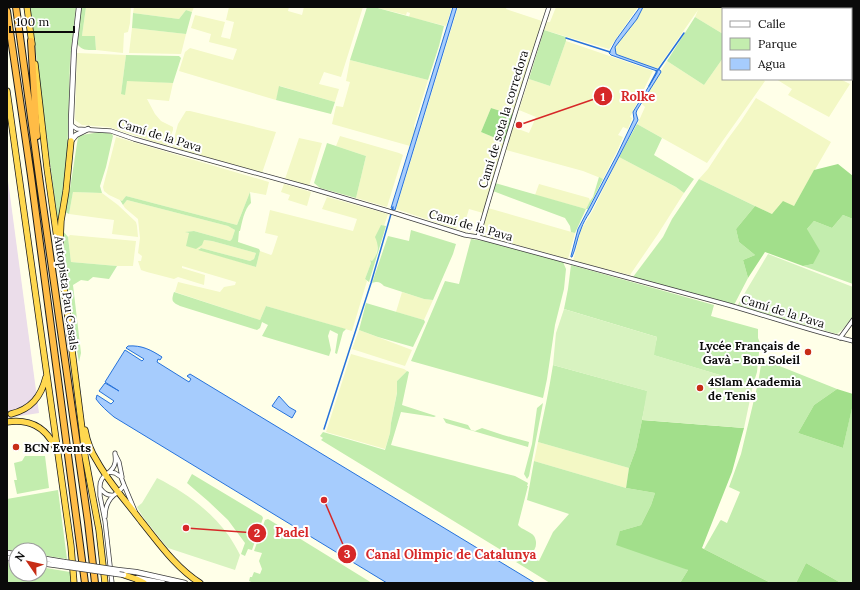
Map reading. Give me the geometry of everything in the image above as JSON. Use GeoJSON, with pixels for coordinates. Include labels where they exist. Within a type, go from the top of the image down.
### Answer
{"type":"FeatureCollection","features":[{"type":"Feature","properties":{"kind":"highway","name":"Autopista Pau Casals"},"geometry":{"type":"LineString","coordinates":[[16,7],[88,522],[95,583]]}},
{"type":"Feature","properties":{"kind":"highway"},"geometry":{"type":"LineString","coordinates":[[27,7],[85,456],[99,530],[106,583]]}},
{"type":"Feature","properties":{"kind":"highway","name":"Autopista Pau Casals"},"geometry":{"type":"LineString","coordinates":[[7,11],[31,176],[85,583]]}},
{"type":"Feature","properties":{"kind":"highway"},"geometry":{"type":"LineString","coordinates":[[31,41],[40,184]]}},
{"type":"Feature","properties":{"kind":"highway"},"geometry":{"type":"LineString","coordinates":[[7,91],[71,546],[74,583]]}},
{"type":"Feature","properties":{"kind":"highway"},"geometry":{"type":"LineString","coordinates":[[59,256],[61,222],[71,141]]}},
{"type":"Feature","properties":{"kind":"highway"},"geometry":{"type":"LineString","coordinates":[[8,414],[19,412],[31,405],[39,395],[45,382],[46,375]]}},
{"type":"Feature","properties":{"kind":"highway"},"geometry":{"type":"LineString","coordinates":[[79,407],[89,444],[96,460],[107,473],[116,494],[141,520],[172,558],[192,578],[200,583]]}},
{"type":"Feature","properties":{"kind":"highway"},"geometry":{"type":"LineString","coordinates":[[7,422],[17,421],[30,423],[37,426],[49,436],[57,450]]}},
{"type":"Feature","properties":{"kind":"highway"},"geometry":{"type":"LineString","coordinates":[[124,575],[144,583]]}},
{"type":"Feature","properties":{"kind":"street"},"geometry":{"type":"LineString","coordinates":[[71,141],[75,37],[78,7]]}},
{"type":"Feature","properties":{"kind":"street","name":"Camí de sota la corredora"},"geometry":{"type":"LineString","coordinates":[[478,237],[496,173],[550,7]]}},
{"type":"Feature","properties":{"kind":"street","name":"Camí de la Pava"},"geometry":{"type":"LineString","coordinates":[[71,122],[75,128],[112,131],[134,139],[310,188],[465,235],[478,237],[645,282],[853,342]]}},
{"type":"Feature","properties":{"kind":"street"},"geometry":{"type":"LineString","coordinates":[[71,141],[76,135],[86,129]]}},
{"type":"Feature","properties":{"kind":"street"},"geometry":{"type":"LineString","coordinates":[[840,338],[853,320]]}},
{"type":"Feature","properties":{"kind":"street"},"geometry":{"type":"LineString","coordinates":[[112,583],[105,521],[100,496],[100,483],[115,465],[115,453],[119,462],[124,485],[141,520]]}},
{"type":"Feature","properties":{"kind":"street"},"geometry":{"type":"LineString","coordinates":[[107,473],[118,473],[123,479]]}},
{"type":"Feature","properties":{"kind":"street"},"geometry":{"type":"LineString","coordinates":[[105,521],[106,506],[124,485]]}},
{"type":"Feature","properties":{"kind":"street"},"geometry":{"type":"LineString","coordinates":[[100,488],[105,494],[116,494]]}},
{"type":"Feature","properties":{"kind":"street"},"geometry":{"type":"LineString","coordinates":[[48,560],[163,583]]}},
{"type":"Feature","properties":{"kind":"street"},"geometry":{"type":"LineString","coordinates":[[48,563],[136,572],[185,583]]}},
{"type":"Feature","properties":{"kind":"shaded area"},"geometry":{"type":"Polygon","coordinates":[[[7,173],[39,413],[7,418],[7,173]]]}},
{"type":"Feature","properties":{"kind":"green space"},"geometry":{"type":"Polygon","coordinates":[[[30,7],[76,7],[70,60],[67,165],[58,224],[30,7]]]}},
{"type":"Feature","properties":{"kind":"green space"},"geometry":{"type":"Polygon","coordinates":[[[81,7],[86,7],[82,36],[95,36],[96,50],[87,50],[82,48],[76,42],[81,7]]]}},
{"type":"Feature","properties":{"kind":"green space"},"geometry":{"type":"Polygon","coordinates":[[[86,7],[131,7],[128,32],[124,33],[123,53],[96,50],[95,36],[82,36],[86,7]]]}},
{"type":"Feature","properties":{"kind":"green space"},"geometry":{"type":"Polygon","coordinates":[[[134,7],[194,7],[192,12],[186,10],[179,19],[133,13],[134,7]]]}},
{"type":"Feature","properties":{"kind":"green space"},"geometry":{"type":"Polygon","coordinates":[[[229,7],[289,7],[288,11],[302,15],[304,7],[363,7],[341,77],[324,72],[319,84],[339,89],[335,102],[280,86],[276,100],[179,71],[185,52],[190,48],[233,60],[237,49],[209,42],[211,34],[191,28],[195,15],[225,22],[221,37],[230,39],[234,22],[226,20],[229,7]]]}},
{"type":"Feature","properties":{"kind":"green space"},"geometry":{"type":"Polygon","coordinates":[[[367,7],[374,7],[444,26],[428,80],[350,60],[367,7]]]}},
{"type":"Feature","properties":{"kind":"green space"},"geometry":{"type":"Polygon","coordinates":[[[374,7],[452,7],[446,26],[409,17],[410,13],[407,12],[406,15],[374,7]]]}},
{"type":"Feature","properties":{"kind":"green space"},"geometry":{"type":"Polygon","coordinates":[[[458,7],[507,7],[506,9],[542,21],[513,115],[491,108],[481,132],[505,142],[483,213],[469,209],[465,222],[459,221],[456,229],[396,209],[458,7]]]}},
{"type":"Feature","properties":{"kind":"green space"},"geometry":{"type":"Polygon","coordinates":[[[556,7],[638,7],[609,49],[544,30],[547,22],[550,22],[556,7]]]}},
{"type":"Feature","properties":{"kind":"green space"},"geometry":{"type":"Polygon","coordinates":[[[643,7],[816,7],[722,8],[722,33],[695,17],[698,10],[657,69],[616,54],[615,47],[637,19],[643,7]]]}},
{"type":"Feature","properties":{"kind":"green space"},"geometry":{"type":"Polygon","coordinates":[[[186,10],[192,12],[186,34],[132,28],[133,13],[179,19],[186,10]]]}},
{"type":"Feature","properties":{"kind":"green space"},"geometry":{"type":"Polygon","coordinates":[[[695,17],[722,33],[722,59],[704,85],[667,61],[695,17]]]}},
{"type":"Feature","properties":{"kind":"green space"},"geometry":{"type":"Polygon","coordinates":[[[132,28],[186,34],[181,54],[129,53],[132,28]]]}},
{"type":"Feature","properties":{"kind":"green space"},"geometry":{"type":"Polygon","coordinates":[[[544,30],[566,37],[566,41],[550,86],[529,79],[544,30]]]}},
{"type":"Feature","properties":{"kind":"green space"},"geometry":{"type":"Polygon","coordinates":[[[566,41],[653,71],[630,117],[632,118],[628,129],[623,127],[618,135],[623,137],[603,179],[583,171],[506,150],[513,127],[529,133],[536,117],[519,110],[529,79],[550,86],[566,41]]]}},
{"type":"Feature","properties":{"kind":"green space"},"geometry":{"type":"Polygon","coordinates":[[[77,53],[126,55],[121,94],[126,80],[173,83],[169,101],[147,99],[155,114],[161,121],[173,127],[167,146],[109,127],[82,125],[75,120],[77,53]]]}},
{"type":"Feature","properties":{"kind":"green space"},"geometry":{"type":"Polygon","coordinates":[[[126,55],[179,56],[181,58],[173,83],[127,81],[125,95],[121,94],[126,55]]]}},
{"type":"Feature","properties":{"kind":"green space"},"geometry":{"type":"Polygon","coordinates":[[[722,59],[722,80],[765,81],[707,163],[637,124],[645,107],[641,103],[667,61],[704,85],[722,59]]]}},
{"type":"Feature","properties":{"kind":"green space"},"geometry":{"type":"Polygon","coordinates":[[[350,60],[428,80],[414,126],[415,130],[410,146],[332,124],[336,106],[343,107],[350,82],[346,81],[350,60]]]}},
{"type":"Feature","properties":{"kind":"green space"},"geometry":{"type":"Polygon","coordinates":[[[778,80],[842,80],[850,84],[829,117],[788,95],[792,89],[778,80]]]}},
{"type":"Feature","properties":{"kind":"green space"},"geometry":{"type":"Polygon","coordinates":[[[279,86],[335,102],[331,114],[276,100],[279,86]]]}},
{"type":"Feature","properties":{"kind":"green space"},"geometry":{"type":"Polygon","coordinates":[[[756,98],[831,142],[794,206],[772,214],[699,179],[708,169],[756,98]]]}},
{"type":"Feature","properties":{"kind":"green space"},"geometry":{"type":"Polygon","coordinates":[[[491,108],[513,115],[505,142],[481,132],[491,108]]]}},
{"type":"Feature","properties":{"kind":"green space"},"geometry":{"type":"Polygon","coordinates":[[[186,111],[276,132],[262,173],[172,146],[178,124],[186,111]]]}},
{"type":"Feature","properties":{"kind":"green space"},"geometry":{"type":"Polygon","coordinates":[[[637,124],[662,138],[654,155],[694,179],[684,193],[676,187],[619,157],[637,124]]]}},
{"type":"Feature","properties":{"kind":"green space"},"geometry":{"type":"Polygon","coordinates":[[[100,132],[112,134],[113,136],[100,186],[102,193],[73,192],[69,214],[65,212],[78,137],[100,132]]]}},
{"type":"Feature","properties":{"kind":"green space"},"geometry":{"type":"Polygon","coordinates":[[[340,136],[403,155],[387,207],[356,198],[366,156],[336,146],[340,136]]]}},
{"type":"Feature","properties":{"kind":"green space"},"geometry":{"type":"Polygon","coordinates":[[[116,137],[269,182],[266,195],[250,192],[237,225],[126,196],[122,201],[109,195],[104,191],[103,187],[116,137]]]}},
{"type":"Feature","properties":{"kind":"green space"},"geometry":{"type":"Polygon","coordinates":[[[299,138],[322,143],[309,186],[285,179],[299,138]]]}},
{"type":"Feature","properties":{"kind":"green space"},"geometry":{"type":"Polygon","coordinates":[[[327,143],[366,156],[356,198],[320,188],[314,183],[327,143]]]}},
{"type":"Feature","properties":{"kind":"green space"},"geometry":{"type":"Polygon","coordinates":[[[619,157],[676,187],[684,193],[630,275],[573,261],[581,230],[593,210],[619,157]]]}},
{"type":"Feature","properties":{"kind":"green space"},"geometry":{"type":"Polygon","coordinates":[[[838,164],[853,176],[853,219],[843,215],[832,228],[814,221],[807,229],[820,251],[813,264],[803,266],[765,252],[748,278],[743,260],[755,255],[739,242],[736,229],[755,206],[772,214],[783,201],[794,206],[814,170],[838,164]]]}},
{"type":"Feature","properties":{"kind":"green space"},"geometry":{"type":"Polygon","coordinates":[[[599,177],[603,179],[588,209],[586,209],[593,197],[599,177]]]}},
{"type":"Feature","properties":{"kind":"green space"},"geometry":{"type":"Polygon","coordinates":[[[699,179],[755,206],[736,229],[739,242],[755,255],[743,260],[748,278],[734,305],[633,277],[663,237],[672,219],[699,179]]]}},
{"type":"Feature","properties":{"kind":"green space"},"geometry":{"type":"Polygon","coordinates":[[[495,183],[586,209],[575,233],[571,232],[570,226],[565,218],[493,191],[495,183]]]}},
{"type":"Feature","properties":{"kind":"green space"},"geometry":{"type":"Polygon","coordinates":[[[284,184],[311,192],[307,206],[288,200],[290,195],[281,192],[284,184]]]}},
{"type":"Feature","properties":{"kind":"green space"},"geometry":{"type":"Polygon","coordinates":[[[539,184],[589,198],[590,201],[586,209],[535,195],[539,184]]]}},
{"type":"Feature","properties":{"kind":"green space"},"geometry":{"type":"Polygon","coordinates":[[[73,192],[102,193],[118,205],[136,222],[138,237],[112,234],[114,220],[69,214],[73,192]]]}},
{"type":"Feature","properties":{"kind":"green space"},"geometry":{"type":"Polygon","coordinates":[[[250,192],[251,203],[244,216],[239,231],[238,242],[259,249],[260,251],[256,267],[198,250],[201,248],[250,261],[254,259],[256,253],[204,240],[202,245],[196,249],[186,246],[189,233],[185,232],[194,231],[230,241],[235,230],[228,226],[127,200],[123,205],[120,200],[122,201],[126,196],[237,225],[250,192]]]}},
{"type":"Feature","properties":{"kind":"green space"},"geometry":{"type":"Polygon","coordinates":[[[327,197],[388,214],[384,226],[381,225],[376,256],[372,261],[370,260],[371,263],[365,279],[367,281],[352,331],[266,306],[260,320],[175,292],[178,282],[220,292],[224,287],[235,285],[236,282],[182,266],[182,268],[205,275],[204,285],[178,277],[174,279],[141,270],[138,261],[141,261],[142,256],[138,253],[140,238],[138,219],[123,205],[127,200],[228,226],[235,230],[230,241],[194,231],[186,232],[204,240],[256,253],[254,259],[250,261],[201,248],[198,249],[256,267],[260,251],[271,255],[278,236],[265,233],[270,210],[353,231],[357,219],[322,209],[327,197]]]}},
{"type":"Feature","properties":{"kind":"green space"},"geometry":{"type":"Polygon","coordinates":[[[488,208],[575,233],[568,259],[481,235],[488,208]]]}},
{"type":"Feature","properties":{"kind":"green space"},"geometry":{"type":"Polygon","coordinates":[[[843,215],[853,219],[853,284],[803,266],[813,264],[807,229],[814,221],[832,228],[843,215]]]}},
{"type":"Feature","properties":{"kind":"green space"},"geometry":{"type":"Polygon","coordinates":[[[381,225],[386,226],[369,282],[365,279],[371,263],[370,260],[372,261],[377,252],[378,246],[375,237],[381,225]]]}},
{"type":"Feature","properties":{"kind":"green space"},"geometry":{"type":"Polygon","coordinates":[[[411,230],[456,244],[433,300],[424,299],[384,286],[379,282],[372,283],[388,236],[409,241],[411,230]]]}},
{"type":"Feature","properties":{"kind":"green space"},"geometry":{"type":"Polygon","coordinates":[[[63,231],[68,237],[71,262],[117,266],[109,279],[93,277],[88,281],[81,280],[73,285],[81,353],[79,362],[64,259],[63,231]]]}},
{"type":"Feature","properties":{"kind":"green space"},"geometry":{"type":"Polygon","coordinates":[[[70,235],[136,241],[133,266],[71,262],[68,237],[70,235]]]}},
{"type":"Feature","properties":{"kind":"green space"},"geometry":{"type":"Polygon","coordinates":[[[471,239],[491,242],[563,262],[566,269],[564,289],[555,325],[543,398],[411,361],[445,281],[459,284],[471,239]]]}},
{"type":"Feature","properties":{"kind":"green space"},"geometry":{"type":"Polygon","coordinates":[[[768,254],[853,287],[853,317],[842,330],[837,334],[737,306],[768,254]]]}},
{"type":"Feature","properties":{"kind":"green space"},"geometry":{"type":"Polygon","coordinates":[[[571,265],[714,305],[711,316],[758,329],[758,338],[760,343],[757,372],[753,385],[653,355],[657,337],[564,309],[571,265]]]}},
{"type":"Feature","properties":{"kind":"green space"},"geometry":{"type":"Polygon","coordinates":[[[174,292],[260,320],[266,306],[346,329],[343,332],[337,354],[335,353],[338,334],[330,330],[328,336],[331,350],[329,356],[262,336],[268,325],[262,322],[260,328],[257,330],[180,306],[173,301],[174,292]]]}},
{"type":"Feature","properties":{"kind":"green space"},"geometry":{"type":"Polygon","coordinates":[[[402,292],[424,299],[433,300],[424,320],[396,312],[402,292]]]}},
{"type":"Feature","properties":{"kind":"green space"},"geometry":{"type":"Polygon","coordinates":[[[366,303],[424,320],[425,322],[413,347],[359,330],[366,303]]]}},
{"type":"Feature","properties":{"kind":"green space"},"geometry":{"type":"Polygon","coordinates":[[[564,309],[657,337],[654,355],[753,385],[744,428],[642,420],[647,391],[553,365],[556,333],[564,309]]]}},
{"type":"Feature","properties":{"kind":"green space"},"geometry":{"type":"Polygon","coordinates":[[[359,330],[412,350],[405,366],[352,349],[359,330]]]}},
{"type":"Feature","properties":{"kind":"green space"},"geometry":{"type":"Polygon","coordinates":[[[351,354],[407,371],[397,381],[397,392],[390,433],[385,449],[326,432],[351,354]]]}},
{"type":"Feature","properties":{"kind":"green space"},"geometry":{"type":"Polygon","coordinates":[[[762,359],[837,389],[814,405],[798,433],[843,448],[853,403],[853,583],[841,583],[806,563],[796,583],[773,583],[704,549],[720,521],[721,520],[727,523],[740,492],[729,487],[741,454],[758,383],[762,359]]]}},
{"type":"Feature","properties":{"kind":"green space"},"geometry":{"type":"Polygon","coordinates":[[[553,365],[648,391],[636,449],[629,468],[538,442],[553,365]]]}},
{"type":"Feature","properties":{"kind":"green space"},"geometry":{"type":"Polygon","coordinates":[[[407,371],[409,372],[402,405],[436,416],[434,417],[401,412],[391,445],[515,476],[528,483],[518,525],[534,536],[536,545],[533,552],[526,558],[517,559],[513,557],[321,440],[323,438],[320,436],[323,432],[385,450],[390,433],[397,393],[397,381],[407,371]]]}},
{"type":"Feature","properties":{"kind":"green space"},"geometry":{"type":"Polygon","coordinates":[[[837,389],[853,394],[853,404],[843,448],[798,433],[814,405],[837,389]]]}},
{"type":"Feature","properties":{"kind":"green space"},"geometry":{"type":"Polygon","coordinates":[[[543,403],[529,476],[527,479],[524,474],[532,444],[537,408],[543,403]]]}},
{"type":"Feature","properties":{"kind":"green space"},"geometry":{"type":"Polygon","coordinates":[[[443,418],[468,425],[471,430],[475,431],[482,428],[529,442],[528,447],[446,423],[443,418]]]}},
{"type":"Feature","properties":{"kind":"green space"},"geometry":{"type":"Polygon","coordinates":[[[642,420],[744,428],[732,472],[702,548],[773,583],[680,583],[688,570],[616,545],[620,531],[641,525],[655,493],[626,488],[629,468],[636,449],[642,420]]]}},
{"type":"Feature","properties":{"kind":"green space"},"geometry":{"type":"Polygon","coordinates":[[[538,442],[629,468],[626,488],[534,461],[538,442]]]}},
{"type":"Feature","properties":{"kind":"green space"},"geometry":{"type":"Polygon","coordinates":[[[25,456],[45,456],[49,488],[17,494],[14,480],[17,480],[14,463],[22,461],[25,456]]]}},
{"type":"Feature","properties":{"kind":"green space"},"geometry":{"type":"Polygon","coordinates":[[[534,461],[626,488],[655,493],[641,525],[620,531],[688,570],[680,583],[550,583],[516,562],[532,557],[539,561],[553,532],[569,514],[527,500],[534,461]]]}},
{"type":"Feature","properties":{"kind":"green space"},"geometry":{"type":"Polygon","coordinates":[[[192,474],[262,516],[263,518],[252,550],[248,549],[245,556],[241,554],[245,543],[228,520],[187,483],[192,474]]]}},
{"type":"Feature","properties":{"kind":"green space"},"geometry":{"type":"Polygon","coordinates":[[[157,478],[196,502],[222,527],[240,555],[235,570],[168,548],[166,546],[137,507],[142,503],[157,478]]]}},
{"type":"Feature","properties":{"kind":"green space"},"geometry":{"type":"Polygon","coordinates":[[[58,490],[67,559],[48,556],[48,542],[8,542],[7,550],[7,499],[58,490]]]}},
{"type":"Feature","properties":{"kind":"green space"},"geometry":{"type":"Polygon","coordinates":[[[268,519],[372,583],[254,583],[249,581],[254,572],[260,574],[262,569],[259,561],[262,553],[254,551],[265,520],[268,519]]]}},
{"type":"Feature","properties":{"kind":"green space"},"geometry":{"type":"Polygon","coordinates":[[[7,562],[8,582],[48,582],[48,568],[70,572],[71,583],[7,583],[7,562]]]}},
{"type":"Feature","properties":{"kind":"green space"},"geometry":{"type":"Polygon","coordinates":[[[806,563],[841,583],[796,583],[806,563]]]}},
{"type":"Feature","properties":{"kind":"water"},"geometry":{"type":"Polygon","coordinates":[[[453,7],[457,7],[395,210],[391,208],[453,7]]]}},
{"type":"Feature","properties":{"kind":"water"},"geometry":{"type":"Polygon","coordinates":[[[640,7],[643,7],[637,19],[615,47],[616,54],[660,70],[661,72],[637,110],[636,113],[638,120],[584,223],[571,257],[578,229],[634,119],[633,112],[657,73],[657,71],[609,53],[616,40],[640,7]]]}},
{"type":"Feature","properties":{"kind":"water"},"geometry":{"type":"Polygon","coordinates":[[[128,346],[142,347],[158,354],[162,357],[160,360],[158,359],[157,362],[189,382],[191,379],[187,376],[190,374],[535,583],[387,583],[114,417],[107,411],[96,399],[97,395],[111,404],[114,401],[99,391],[105,383],[119,391],[105,382],[125,350],[142,361],[144,359],[126,348],[128,346]]]}},
{"type":"Feature","properties":{"kind":"water"},"geometry":{"type":"Polygon","coordinates":[[[279,396],[289,407],[296,411],[292,418],[272,406],[279,396]]]}},
{"type":"Feature","properties":{"kind":"waterway"},"geometry":{"type":"LineString","coordinates":[[658,70],[684,33]]}},
{"type":"Feature","properties":{"kind":"waterway"},"geometry":{"type":"LineString","coordinates":[[566,38],[610,52]]}},
{"type":"Feature","properties":{"kind":"waterway"},"geometry":{"type":"LineString","coordinates":[[649,86],[656,71]]}},
{"type":"Feature","properties":{"kind":"waterway"},"geometry":{"type":"LineString","coordinates":[[324,429],[371,283],[393,207]]}},
{"type":"Feature","properties":{"kind":"place","name":"Rolke"},"geometry":{"type":"Point","coordinates":[519,125]}},
{"type":"Feature","properties":{"kind":"place","name":"Lycée Français de Gavà - Bon Soleil"},"geometry":{"type":"Point","coordinates":[808,352]}},
{"type":"Feature","properties":{"kind":"place","name":"4Slam Academia de Tenis"},"geometry":{"type":"Point","coordinates":[700,388]}},
{"type":"Feature","properties":{"kind":"place","name":"BCN Events"},"geometry":{"type":"Point","coordinates":[16,447]}},
{"type":"Feature","properties":{"kind":"place","name":"Canal Olimpic de Catalunya"},"geometry":{"type":"Point","coordinates":[324,500]}},
{"type":"Feature","properties":{"kind":"place","name":"Padel"},"geometry":{"type":"Point","coordinates":[186,528]}}]}
